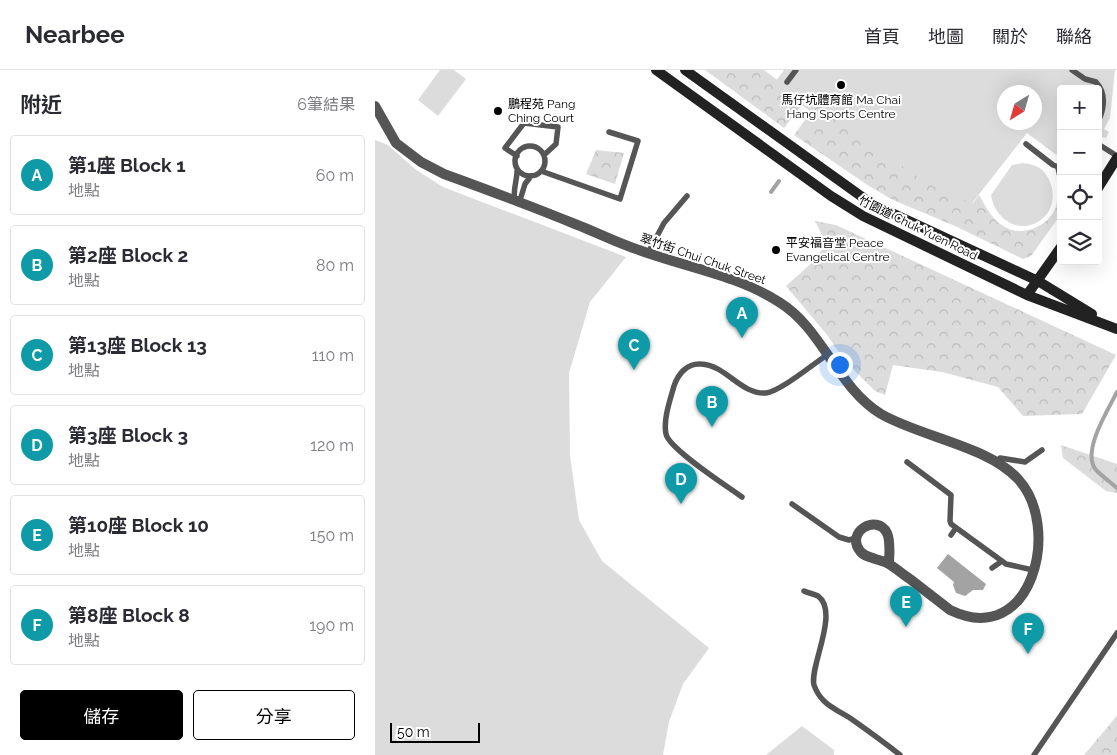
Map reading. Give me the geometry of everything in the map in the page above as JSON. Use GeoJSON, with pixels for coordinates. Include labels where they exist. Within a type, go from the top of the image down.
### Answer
{"type":"FeatureCollection","features":[{"type":"Feature","properties":{"kind":"main road","name":"竹園道 Chuk Yuen Road"},"geometry":{"type":"LineString","coordinates":[[656,70],[847,207],[863,216],[1027,294],[1115,328]]}},
{"type":"Feature","properties":{"kind":"main road","name":"竹園道 Chuk Yuen Road"},"geometry":{"type":"LineString","coordinates":[[685,70],[865,199],[1038,281],[1115,328]]}},
{"type":"Feature","properties":{"kind":"main road"},"geometry":{"type":"LineString","coordinates":[[1102,181],[1117,157]]}},
{"type":"Feature","properties":{"kind":"main road"},"geometry":{"type":"LineString","coordinates":[[1027,294],[1057,253]]}},
{"type":"Feature","properties":{"kind":"street","name":"翠竹街 Chui Chuk Street"},"geometry":{"type":"LineString","coordinates":[[375,106],[396,143],[421,162],[444,174],[648,253],[755,289],[777,300],[796,313],[850,387],[878,412],[914,430],[997,462],[1018,479],[1024,486],[1032,503],[1038,530],[1037,552],[1030,582],[1024,593],[1013,606],[999,614],[986,618],[973,618],[950,610],[889,564],[863,554],[858,548],[856,538]]}},
{"type":"Feature","properties":{"kind":"street"},"geometry":{"type":"LineString","coordinates":[[856,538],[859,531],[867,525],[872,524],[882,528],[888,536],[889,564]]}},
{"type":"Feature","properties":{"kind":"lane"},"geometry":{"type":"LineString","coordinates":[[787,82],[796,70],[803,75]]}},
{"type":"Feature","properties":{"kind":"lane"},"geometry":{"type":"LineString","coordinates":[[1072,70],[1098,85]]}},
{"type":"Feature","properties":{"kind":"lane"},"geometry":{"type":"LineString","coordinates":[[1102,90],[1102,108]]}},
{"type":"Feature","properties":{"kind":"lane"},"geometry":{"type":"LineString","coordinates":[[517,156],[505,148],[524,123],[558,128],[556,144],[544,155]]}},
{"type":"Feature","properties":{"kind":"lane"},"geometry":{"type":"LineString","coordinates":[[541,171],[620,199],[638,141],[609,132]]}},
{"type":"Feature","properties":{"kind":"lane"},"geometry":{"type":"LineString","coordinates":[[1026,144],[1057,167]]}},
{"type":"Feature","properties":{"kind":"lane"},"geometry":{"type":"LineString","coordinates":[[517,168],[522,173],[531,176],[536,175],[545,164],[544,155],[533,146],[523,148],[517,156],[515,161],[517,181],[513,195],[515,201],[521,197],[525,184],[531,176]]}},
{"type":"Feature","properties":{"kind":"lane"},"geometry":{"type":"LineString","coordinates":[[1102,147],[1117,157]]}},
{"type":"Feature","properties":{"kind":"lane"},"geometry":{"type":"LineString","coordinates":[[648,253],[664,223],[687,196]]}},
{"type":"Feature","properties":{"kind":"lane"},"geometry":{"type":"LineString","coordinates":[[741,497],[677,449],[668,439],[665,429],[667,417],[679,375],[692,365],[708,365],[750,390],[767,393],[777,389],[827,355]]}},
{"type":"Feature","properties":{"kind":"lane"},"geometry":{"type":"LineString","coordinates":[[997,462],[1000,458],[1025,462],[1042,450]]}},
{"type":"Feature","properties":{"kind":"lane"},"geometry":{"type":"LineString","coordinates":[[907,462],[951,495],[950,522],[956,528],[1006,564],[1033,570]]}},
{"type":"Feature","properties":{"kind":"lane"},"geometry":{"type":"LineString","coordinates":[[792,504],[839,537],[849,540],[856,538]]}},
{"type":"Feature","properties":{"kind":"lane"},"geometry":{"type":"LineString","coordinates":[[951,535],[956,528]]}},
{"type":"Feature","properties":{"kind":"lane"},"geometry":{"type":"LineString","coordinates":[[992,568],[1002,561]]}},
{"type":"Feature","properties":{"kind":"lane"},"geometry":{"type":"LineString","coordinates":[[803,591],[819,597],[824,604],[822,646],[813,683],[817,692],[825,702],[900,755]]}},
{"type":"Feature","properties":{"kind":"lane"},"geometry":{"type":"LineString","coordinates":[[1033,755],[1117,633]]}},
{"type":"Feature","properties":{"kind":"green space"},"geometry":{"type":"Polygon","coordinates":[[[440,70],[454,70],[466,79],[438,116],[418,100],[440,70]]]}},
{"type":"Feature","properties":{"kind":"green space"},"geometry":{"type":"Polygon","coordinates":[[[705,70],[764,70],[791,90],[799,88],[896,161],[933,186],[973,203],[979,195],[994,218],[1007,228],[1021,231],[1036,228],[1053,213],[1057,201],[1057,220],[1031,256],[1023,259],[955,226],[893,200],[794,135],[811,112],[802,105],[784,128],[705,70]]]}},
{"type":"Feature","properties":{"kind":"green space"},"geometry":{"type":"Polygon","coordinates":[[[784,70],[1115,70],[1110,118],[1104,129],[1109,132],[1106,138],[1102,137],[1102,85],[1057,85],[1057,155],[1027,133],[955,225],[800,101],[761,101],[784,70]]]}},
{"type":"Feature","properties":{"kind":"green space"},"geometry":{"type":"Polygon","coordinates":[[[375,140],[388,145],[415,169],[443,187],[626,257],[590,302],[569,373],[570,455],[579,520],[602,561],[709,648],[683,684],[669,722],[663,755],[375,755],[375,140]]]}},
{"type":"Feature","properties":{"kind":"green space"},"geometry":{"type":"Polygon","coordinates":[[[596,150],[624,153],[615,184],[586,174],[596,150]]]}},
{"type":"Feature","properties":{"kind":"green space"},"geometry":{"type":"Polygon","coordinates":[[[1023,163],[1041,169],[1049,179],[1053,198],[1046,215],[1038,222],[1020,226],[1012,224],[998,213],[991,195],[1012,165],[1023,163]]]}},
{"type":"Feature","properties":{"kind":"green space"},"geometry":{"type":"Polygon","coordinates":[[[815,221],[836,225],[1116,355],[1082,414],[1023,416],[998,387],[942,372],[893,365],[885,395],[875,391],[844,360],[828,336],[786,286],[815,260],[826,243],[815,221]]]}},
{"type":"Feature","properties":{"kind":"green space"},"geometry":{"type":"Polygon","coordinates":[[[1061,445],[1117,464],[1117,493],[1106,491],[1063,458],[1061,445]]]}},
{"type":"Feature","properties":{"kind":"green space"},"geometry":{"type":"Polygon","coordinates":[[[1116,717],[1117,755],[1084,755],[1116,717]]]}},
{"type":"Feature","properties":{"kind":"green space"},"geometry":{"type":"Polygon","coordinates":[[[802,726],[834,750],[834,755],[766,755],[802,726]]]}},
{"type":"Feature","properties":{"kind":"shaded area"},"geometry":{"type":"Polygon","coordinates":[[[948,554],[986,584],[983,590],[973,590],[965,596],[956,593],[953,585],[954,582],[937,568],[948,554]]]}},
{"type":"Feature","properties":{"kind":"waterway"},"geometry":{"type":"LineString","coordinates":[[771,192],[779,181]]}},
{"type":"Feature","properties":{"kind":"waterway"},"geometry":{"type":"LineString","coordinates":[[1117,392],[1097,431],[1092,453],[1092,462],[1096,470],[1117,488]]}},
{"type":"Feature","properties":{"kind":"place","name":"馬仔坑體育館 Ma Chai Hang Sports Centre"},"geometry":{"type":"Point","coordinates":[841,85]}},
{"type":"Feature","properties":{"kind":"place","name":"鵬程苑 Pang Ching Court"},"geometry":{"type":"Point","coordinates":[498,111]}},
{"type":"Feature","properties":{"kind":"place","name":"平安福音堂 Peace Evangelical Centre"},"geometry":{"type":"Point","coordinates":[776,250]}},
{"type":"Feature","properties":{"kind":"place","name":"第1座 Block 1"},"geometry":{"type":"Point","coordinates":[742,338]}},
{"type":"Feature","properties":{"kind":"place","name":"第13座 Block 13"},"geometry":{"type":"Point","coordinates":[634,370]}},
{"type":"Feature","properties":{"kind":"place","name":"第2座 Block 2"},"geometry":{"type":"Point","coordinates":[712,427]}},
{"type":"Feature","properties":{"kind":"place","name":"第3座 Block 3"},"geometry":{"type":"Point","coordinates":[681,504]}},
{"type":"Feature","properties":{"kind":"place","name":"第10座 Block 10"},"geometry":{"type":"Point","coordinates":[906,627]}},
{"type":"Feature","properties":{"kind":"place","name":"第8座 Block 8"},"geometry":{"type":"Point","coordinates":[1028,654]}}]}
